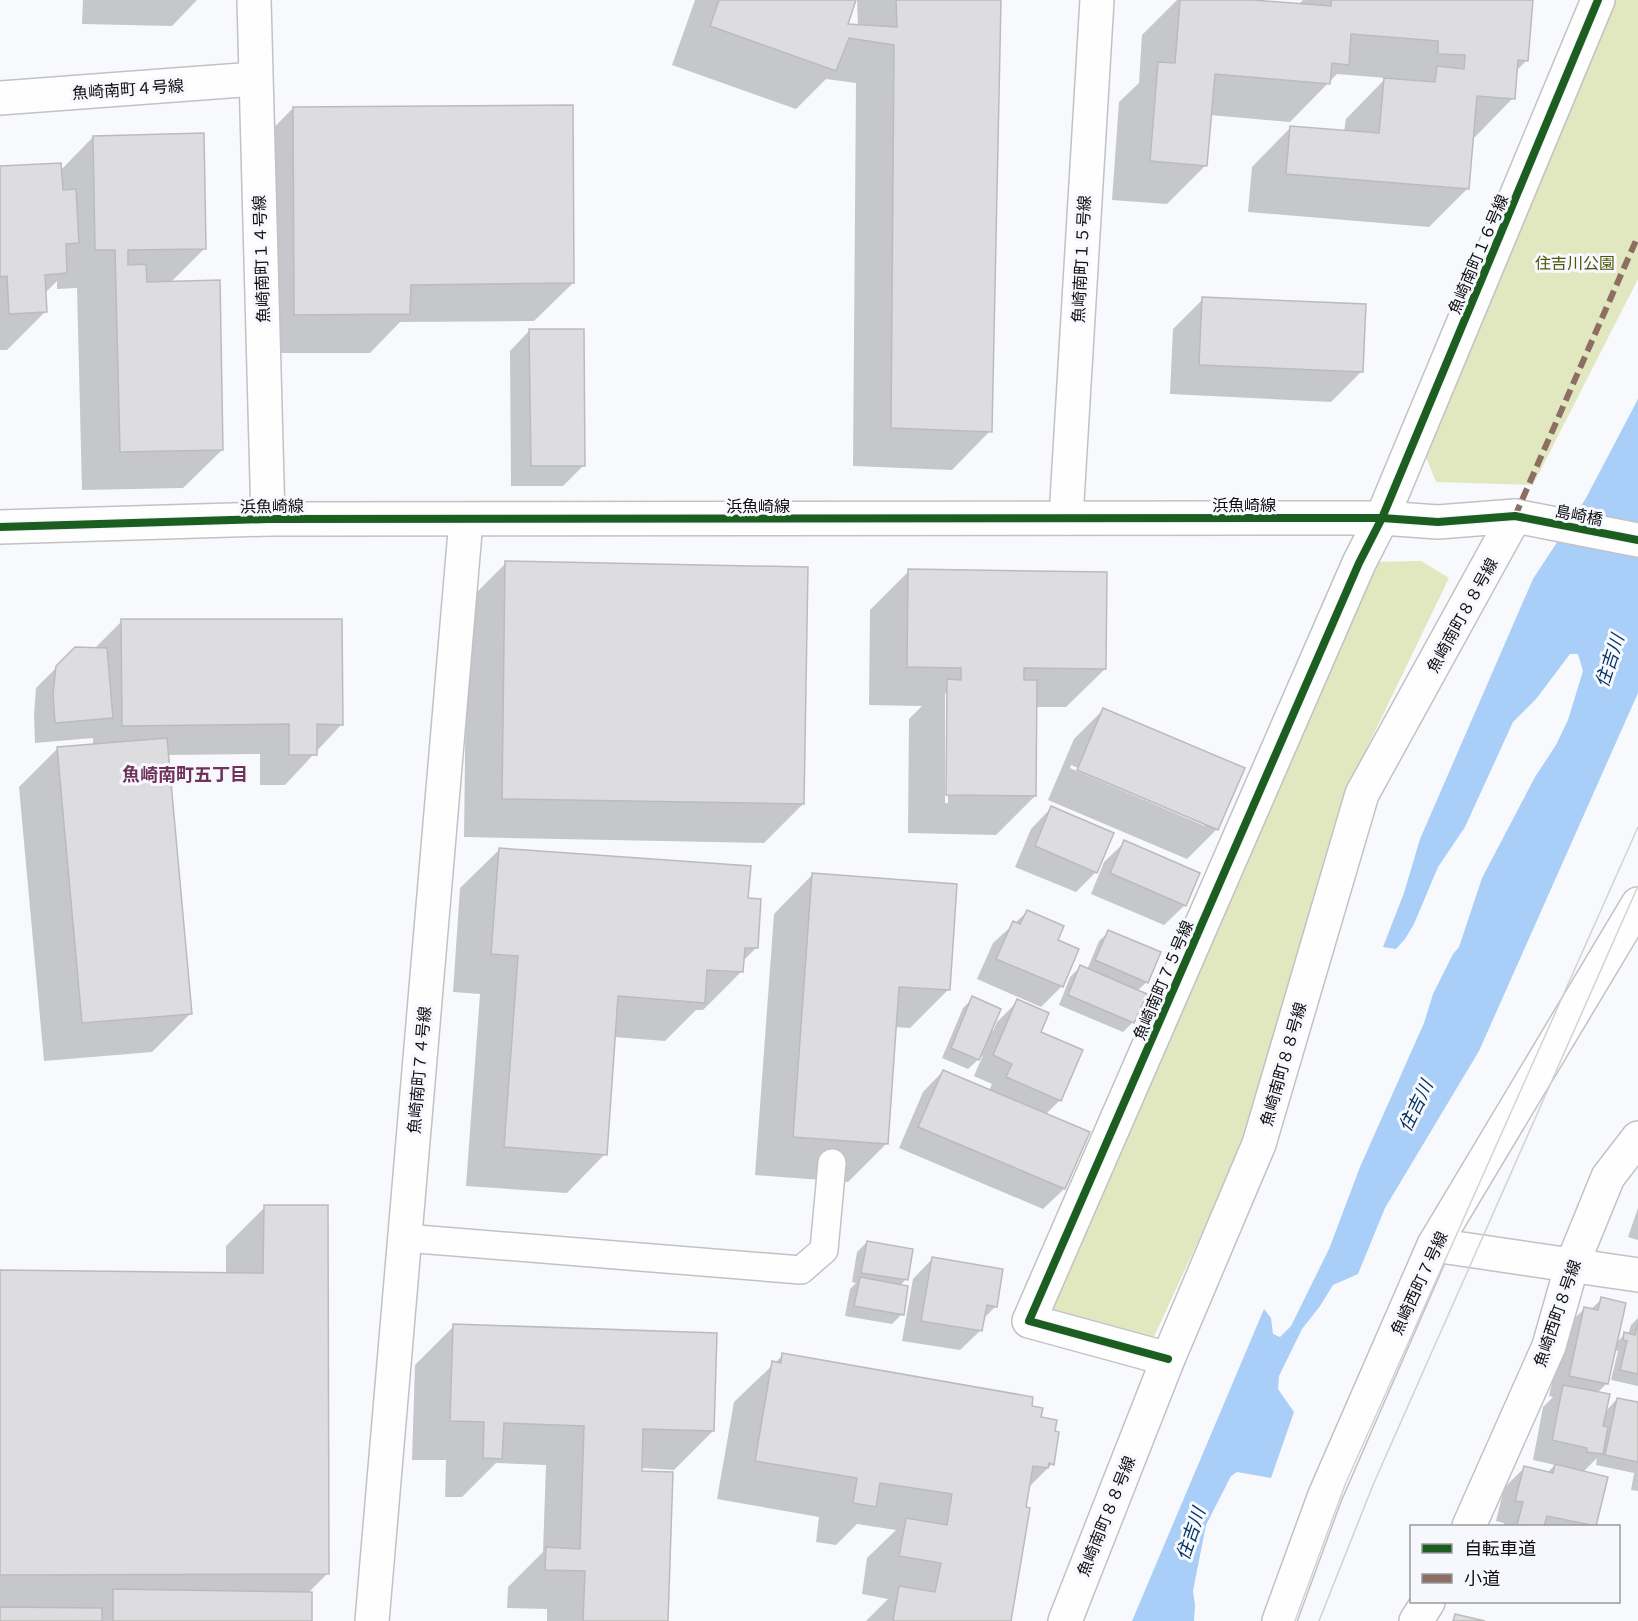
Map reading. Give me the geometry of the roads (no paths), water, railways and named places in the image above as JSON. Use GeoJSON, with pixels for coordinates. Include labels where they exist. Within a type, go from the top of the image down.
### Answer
{"type":"FeatureCollection","features":[{"type":"Feature","properties":{"kind":"street","name":"魚崎南町１４号線"},"geometry":{"type":"LineString","coordinates":[[254,0],[268,519]]}},
{"type":"Feature","properties":{"kind":"street","name":"魚崎南町１５号線"},"geometry":{"type":"LineString","coordinates":[[1066,518],[1097,0]]}},
{"type":"Feature","properties":{"kind":"street","name":"魚崎南町１６号線"},"geometry":{"type":"LineString","coordinates":[[1382,518],[1598,0]]}},
{"type":"Feature","properties":{"kind":"street","name":"魚崎南町４号線"},"geometry":{"type":"LineString","coordinates":[[0,98],[255,80]]}},
{"type":"Feature","properties":{"kind":"street","name":"浜魚崎線"},"geometry":{"type":"LineString","coordinates":[[0,527],[268,519],[1382,518],[1438,522],[1515,516]]}},
{"type":"Feature","properties":{"kind":"street","name":"島崎橋"},"geometry":{"type":"LineString","coordinates":[[1515,516],[1638,540]]}},
{"type":"Feature","properties":{"kind":"street","name":"魚崎南町８８号線"},"geometry":{"type":"LineString","coordinates":[[1065,1621],[1168,1359],[1259,1144],[1362,794],[1515,516]]}},
{"type":"Feature","properties":{"kind":"street","name":"魚崎南町７５号線"},"geometry":{"type":"LineString","coordinates":[[1168,1359],[1029,1321],[1359,562],[1382,518]]}},
{"type":"Feature","properties":{"kind":"street","name":"魚崎南町７４号線"},"geometry":{"type":"LineString","coordinates":[[372,1621],[466,520]]}},
{"type":"Feature","properties":{"kind":"street","name":"魚崎西町７号線"},"geometry":{"type":"LineString","coordinates":[[1279,1621],[1325,1496],[1434,1245],[1638,904]]}},
{"type":"Feature","properties":{"kind":"street","name":"魚崎西町８号線"},"geometry":{"type":"LineString","coordinates":[[1470,1525],[1549,1346],[1572,1265],[1608,1177],[1638,1138]]}},
{"type":"Feature","properties":{"kind":"street"},"geometry":{"type":"LineString","coordinates":[[1434,1245],[1638,1275]]}},
{"type":"Feature","properties":{"kind":"street"},"geometry":{"type":"LineString","coordinates":[[1416,1621],[1427,1603]]}},
{"type":"Feature","properties":{"kind":"lane"},"geometry":{"type":"LineString","coordinates":[[405,1238],[801,1270],[824,1250],[832,1163]]}},
{"type":"Feature","properties":{"kind":"water","name":"住吉川"},"geometry":{"type":"Polygon","coordinates":[[[1638,399],[1638,693],[1479,1051],[1385,1208],[1358,1274],[1333,1285],[1302,1329],[1279,1376],[1278,1389],[1294,1412],[1271,1478],[1237,1472],[1231,1476],[1206,1525],[1193,1591],[1194,1621],[1132,1621],[1264,1309],[1271,1318],[1273,1334],[1280,1337],[1291,1326],[1329,1249],[1360,1167],[1424,1023],[1433,994],[1453,954],[1459,947],[1482,878],[1568,720],[1583,671],[1578,654],[1570,654],[1536,699],[1513,722],[1465,827],[1438,867],[1414,924],[1396,949],[1383,947],[1404,893],[1420,839],[1533,579],[1586,498],[1638,399]]]}},
{"type":"Feature","properties":{"kind":"tram line"},"geometry":{"type":"LineString","coordinates":[[1295,1621],[1345,1485],[1638,827]]}},
{"type":"Feature","properties":{"kind":"tram line"},"geometry":{"type":"LineString","coordinates":[[1319,1621],[1373,1485],[1638,886]]}},
{"type":"Feature","properties":{"kind":"district","name":"魚崎南町五丁目"},"geometry":{"type":"Point","coordinates":[185,775]}},
{"type":"Feature","properties":{"kind":"park label","name":"住吉川公園"},"geometry":{"type":"Point","coordinates":[1575,263]}}]}
